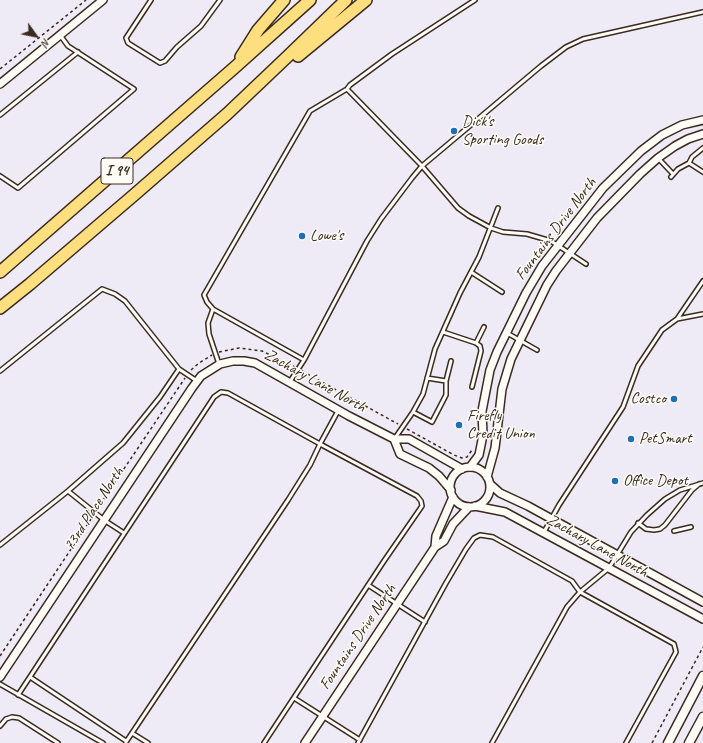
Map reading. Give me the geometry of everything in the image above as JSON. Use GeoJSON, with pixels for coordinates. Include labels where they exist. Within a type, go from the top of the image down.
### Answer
{"type":"FeatureCollection","features":[{"type":"Feature","properties":{"kind":"highway"},"geometry":{"type":"LineString","coordinates":[[234,68],[258,30],[284,0]]}},
{"type":"Feature","properties":{"kind":"highway","name":"I 94"},"geometry":{"type":"LineString","coordinates":[[0,272],[310,0]]}},
{"type":"Feature","properties":{"kind":"highway","name":"I 94"},"geometry":{"type":"LineString","coordinates":[[0,308],[30,284],[227,114],[346,0]]}},
{"type":"Feature","properties":{"kind":"highway"},"geometry":{"type":"LineString","coordinates":[[227,114],[366,0]]}},
{"type":"Feature","properties":{"kind":"main road"},"geometry":{"type":"LineString","coordinates":[[668,743],[703,676]]}},
{"type":"Feature","properties":{"kind":"main road"},"geometry":{"type":"LineString","coordinates":[[689,743],[703,717]]}},
{"type":"Feature","properties":{"kind":"street"},"geometry":{"type":"LineString","coordinates":[[0,84],[103,0]]}},
{"type":"Feature","properties":{"kind":"street","name":"Fountains Drive North"},"geometry":{"type":"LineString","coordinates":[[470,467],[479,454],[483,435],[482,411],[490,370],[496,352],[542,266],[603,188],[641,151],[662,135],[682,125],[703,120]]}},
{"type":"Feature","properties":{"kind":"street","name":"Fountains Drive North"},"geometry":{"type":"LineString","coordinates":[[488,480],[495,448],[502,389],[511,359],[547,285],[556,270],[597,218],[640,174],[658,158],[688,139],[703,134]]}},
{"type":"Feature","properties":{"kind":"street","name":"Zachary Lane North"},"geometry":{"type":"LineString","coordinates":[[220,364],[233,361],[255,363],[338,410],[394,439],[409,439],[462,469]]}},
{"type":"Feature","properties":{"kind":"street","name":"73rd Place North"},"geometry":{"type":"LineString","coordinates":[[0,677],[197,381],[205,373],[220,364]]}},
{"type":"Feature","properties":{"kind":"street"},"geometry":{"type":"LineString","coordinates":[[394,439],[400,454],[429,468],[439,476],[451,490],[453,497],[457,502],[472,506],[485,500],[488,495],[488,480],[480,470],[470,467],[462,469],[453,478],[451,490]]}},
{"type":"Feature","properties":{"kind":"street","name":"Zachary Lane North"},"geometry":{"type":"LineString","coordinates":[[488,480],[500,493],[528,506],[703,602]]}},
{"type":"Feature","properties":{"kind":"street","name":"Fountains Drive North"},"geometry":{"type":"LineString","coordinates":[[435,547],[436,536],[453,497]]}},
{"type":"Feature","properties":{"kind":"street","name":"Fountains Drive North"},"geometry":{"type":"LineString","coordinates":[[305,743],[435,547],[444,541],[453,524],[472,506]]}},
{"type":"Feature","properties":{"kind":"street","name":"Zachary Lane North"},"geometry":{"type":"LineString","coordinates":[[472,506],[504,512],[544,532],[703,619]]}},
{"type":"Feature","properties":{"kind":"lane"},"geometry":{"type":"LineString","coordinates":[[151,0],[126,38],[128,43],[160,63],[165,61],[177,47],[201,26],[220,0]]}},
{"type":"Feature","properties":{"kind":"lane"},"geometry":{"type":"LineString","coordinates":[[304,360],[213,309],[207,302],[204,295],[310,111],[347,89],[350,85],[392,54],[475,0]]}},
{"type":"Feature","properties":{"kind":"lane"},"geometry":{"type":"LineString","coordinates":[[289,383],[304,360],[367,241],[381,219],[422,166],[541,66],[566,47],[583,39],[703,12]]}},
{"type":"Feature","properties":{"kind":"lane"},"geometry":{"type":"LineString","coordinates":[[0,176],[18,188],[134,89],[68,46],[60,35]]}},
{"type":"Feature","properties":{"kind":"lane"},"geometry":{"type":"LineString","coordinates":[[0,116],[78,52]]}},
{"type":"Feature","properties":{"kind":"lane"},"geometry":{"type":"LineString","coordinates":[[347,89],[422,166],[458,208],[491,228],[503,232],[540,237],[558,245],[586,264]]}},
{"type":"Feature","properties":{"kind":"lane"},"geometry":{"type":"LineString","coordinates":[[658,158],[672,175],[678,169],[689,163],[692,157],[703,148]]}},
{"type":"Feature","properties":{"kind":"lane"},"geometry":{"type":"LineString","coordinates":[[689,163],[703,172]]}},
{"type":"Feature","properties":{"kind":"lane"},"geometry":{"type":"LineString","coordinates":[[394,439],[413,412],[423,394],[435,349],[491,228],[498,208]]}},
{"type":"Feature","properties":{"kind":"lane"},"geometry":{"type":"LineString","coordinates":[[471,272],[502,292]]}},
{"type":"Feature","properties":{"kind":"lane"},"geometry":{"type":"LineString","coordinates":[[544,532],[559,505],[623,407],[638,366],[662,330],[678,318],[703,281]]}},
{"type":"Feature","properties":{"kind":"lane"},"geometry":{"type":"LineString","coordinates":[[0,372],[102,290],[115,294],[124,301],[179,369],[197,381]]}},
{"type":"Feature","properties":{"kind":"lane"},"geometry":{"type":"LineString","coordinates":[[213,309],[208,323],[208,334],[220,364]]}},
{"type":"Feature","properties":{"kind":"lane"},"geometry":{"type":"LineString","coordinates":[[678,318],[703,314]]}},
{"type":"Feature","properties":{"kind":"lane"},"geometry":{"type":"LineString","coordinates":[[476,343],[484,327]]}},
{"type":"Feature","properties":{"kind":"lane"},"geometry":{"type":"LineString","coordinates":[[443,332],[476,343],[480,346],[481,351],[472,387]]}},
{"type":"Feature","properties":{"kind":"lane"},"geometry":{"type":"LineString","coordinates":[[507,333],[537,350]]}},
{"type":"Feature","properties":{"kind":"lane"},"geometry":{"type":"LineString","coordinates":[[413,412],[432,422],[446,395],[446,382],[451,361]]}},
{"type":"Feature","properties":{"kind":"lane"},"geometry":{"type":"LineString","coordinates":[[0,545],[68,491],[123,443],[160,397],[179,369]]}},
{"type":"Feature","properties":{"kind":"lane"},"geometry":{"type":"LineString","coordinates":[[428,378],[446,382]]}},
{"type":"Feature","properties":{"kind":"lane"},"geometry":{"type":"LineString","coordinates":[[18,695],[214,397],[221,392],[228,393],[417,496],[421,501],[422,506],[264,743]]}},
{"type":"Feature","properties":{"kind":"lane"},"geometry":{"type":"LineString","coordinates":[[30,677],[125,742],[288,500],[310,465],[338,410]]}},
{"type":"Feature","properties":{"kind":"lane"},"geometry":{"type":"LineString","coordinates":[[492,743],[567,607],[580,592],[609,568],[638,523],[665,499],[680,490],[702,483]]}},
{"type":"Feature","properties":{"kind":"lane"},"geometry":{"type":"LineString","coordinates":[[638,523],[646,529],[660,529],[665,525],[692,490],[702,483]]}},
{"type":"Feature","properties":{"kind":"lane"},"geometry":{"type":"LineString","coordinates":[[68,491],[104,520],[124,533]]}},
{"type":"Feature","properties":{"kind":"lane"},"geometry":{"type":"LineString","coordinates":[[674,531],[691,526]]}},
{"type":"Feature","properties":{"kind":"lane"},"geometry":{"type":"LineString","coordinates":[[294,698],[359,741],[466,549],[474,538],[480,535],[493,537],[572,581],[580,592],[674,644],[676,652],[626,743]]}},
{"type":"Feature","properties":{"kind":"lane"},"geometry":{"type":"LineString","coordinates":[[368,585],[425,622]]}},
{"type":"Feature","properties":{"kind":"lane"},"geometry":{"type":"LineString","coordinates":[[0,684],[103,743]]}},
{"type":"Feature","properties":{"kind":"lane"},"geometry":{"type":"LineString","coordinates":[[0,726],[6,719],[12,717],[19,718],[58,743]]}},
{"type":"Feature","properties":{"kind":"lane"},"geometry":{"type":"LineString","coordinates":[[132,733],[148,743]]}},
{"type":"Feature","properties":{"kind":"path"},"geometry":{"type":"LineString","coordinates":[[0,69],[86,0]]}},
{"type":"Feature","properties":{"kind":"path"},"geometry":{"type":"LineString","coordinates":[[0,656],[187,374],[199,362],[222,351],[239,348],[256,350],[275,356],[454,455],[462,458],[467,457],[472,450]]}},
{"type":"Feature","properties":{"kind":"path"},"geometry":{"type":"LineString","coordinates":[[652,743],[703,647]]}},
{"type":"Feature","properties":{"kind":"place","name":"Dick's Sporting Goods"},"geometry":{"type":"Point","coordinates":[454,131]}},
{"type":"Feature","properties":{"kind":"place","name":"Lowe's"},"geometry":{"type":"Point","coordinates":[302,236]}},
{"type":"Feature","properties":{"kind":"place","name":"Costco"},"geometry":{"type":"Point","coordinates":[674,399]}},
{"type":"Feature","properties":{"kind":"place","name":"Firefly Credit Union"},"geometry":{"type":"Point","coordinates":[459,425]}},
{"type":"Feature","properties":{"kind":"place","name":"PetSmart"},"geometry":{"type":"Point","coordinates":[631,439]}},
{"type":"Feature","properties":{"kind":"place","name":"Office Depot"},"geometry":{"type":"Point","coordinates":[615,481]}}]}
